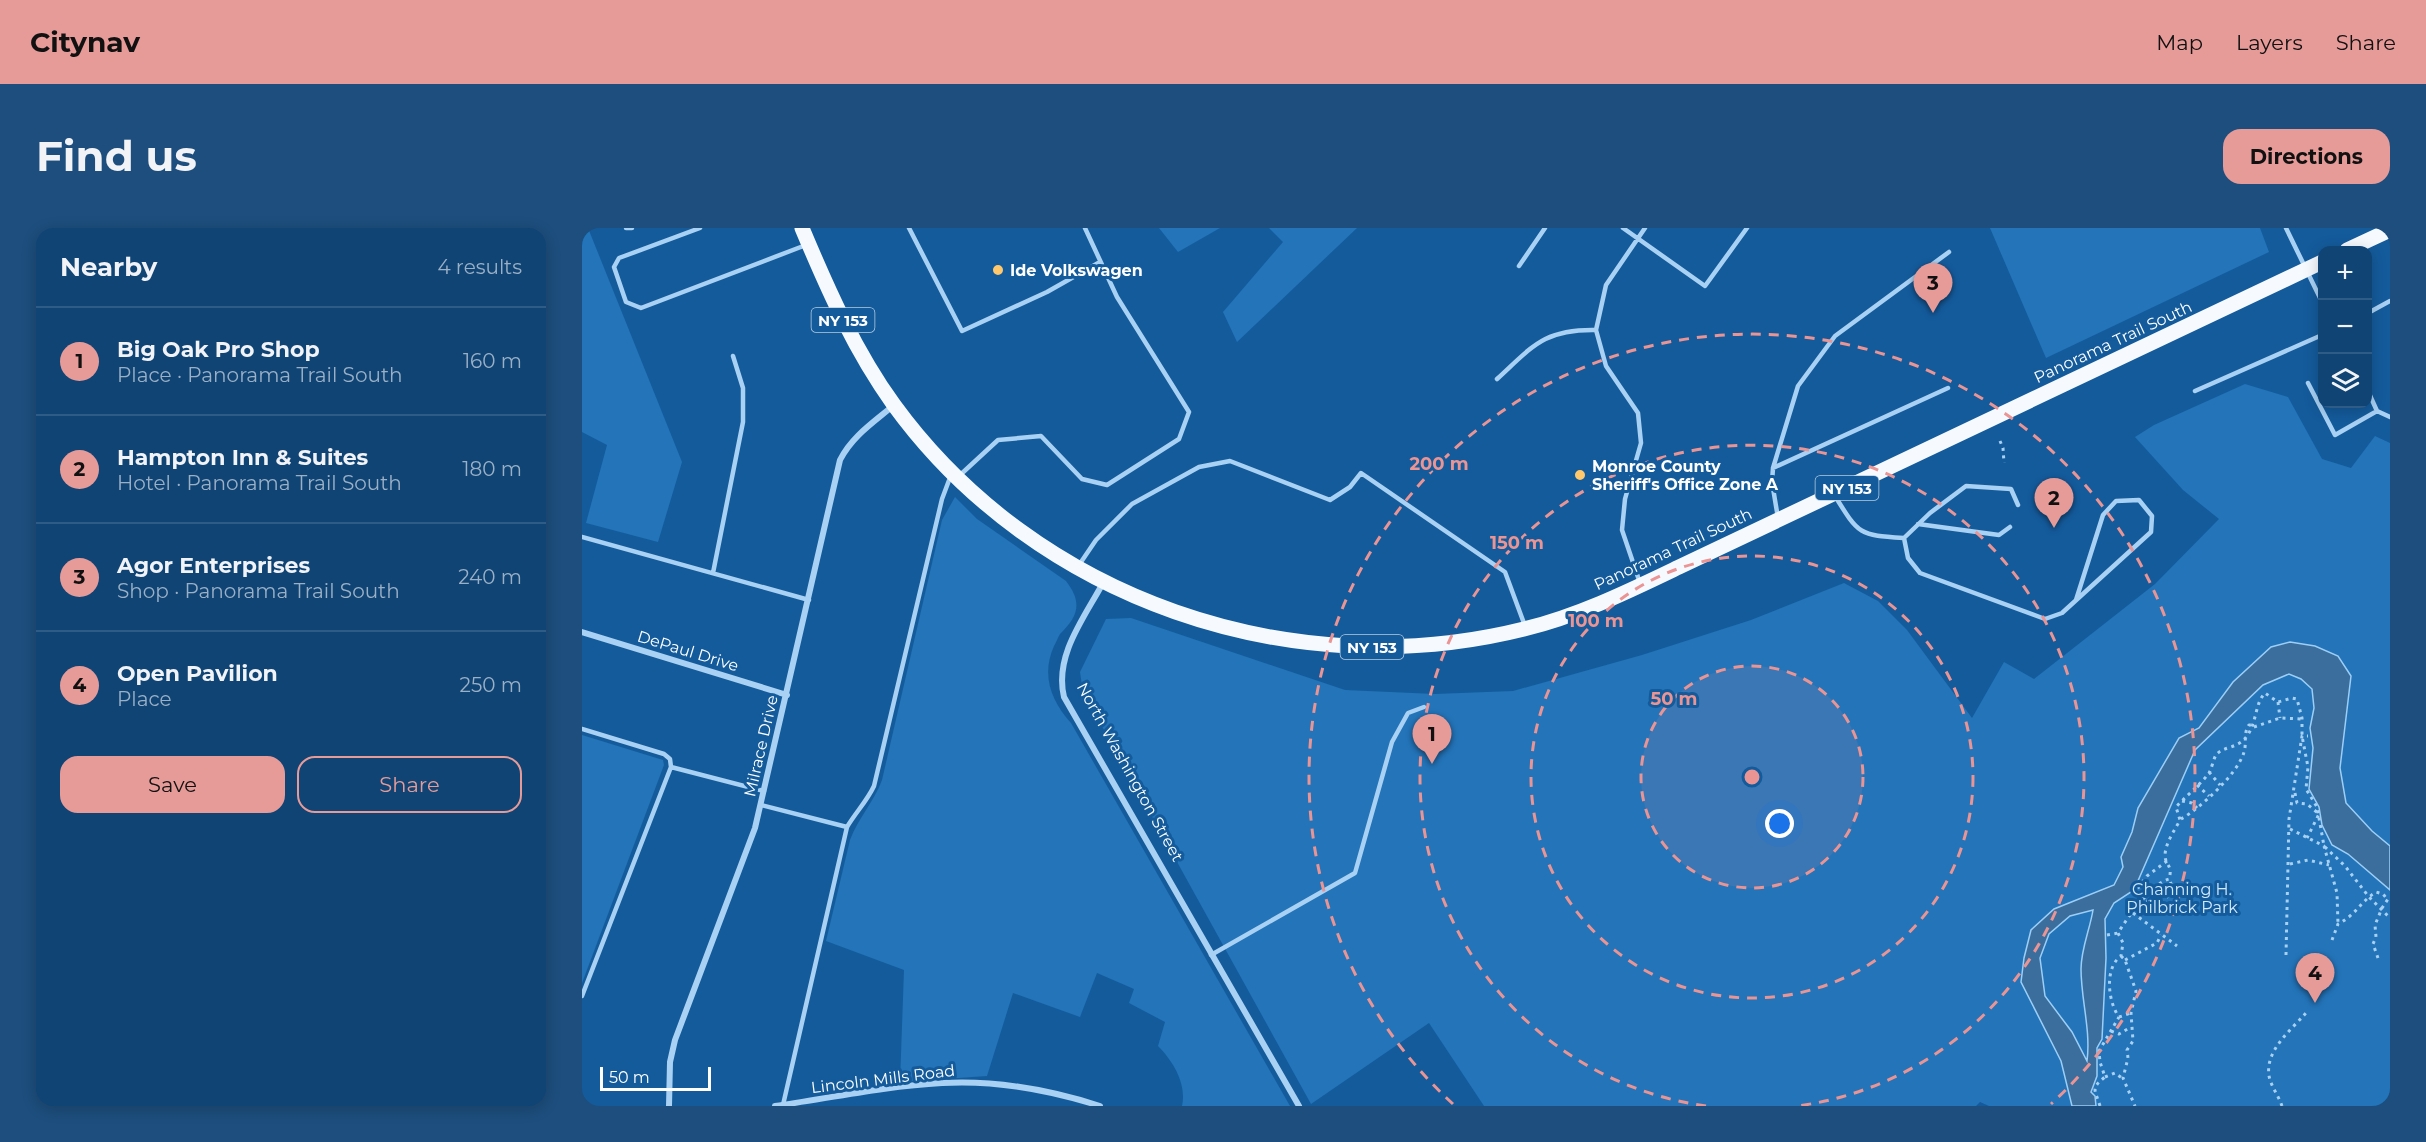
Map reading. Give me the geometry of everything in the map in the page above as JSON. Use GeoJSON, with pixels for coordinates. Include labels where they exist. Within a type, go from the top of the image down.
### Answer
{"type":"FeatureCollection","features":[{"type":"Feature","properties":{"kind":"main road","name":"NY 153"},"geometry":{"type":"LineString","coordinates":[[802,228],[844,322],[894,405],[955,475],[1017,529],[1103,583]]}},
{"type":"Feature","properties":{"kind":"main road"},"geometry":{"type":"LineString","coordinates":[[2356,246],[2390,230]]}},
{"type":"Feature","properties":{"kind":"main road","name":"Panorama Trail South"},"geometry":{"type":"LineString","coordinates":[[1103,583],[1169,611],[1209,624],[1297,643],[1347,647],[1398,647],[1451,643],[1526,629],[1585,609],[1641,585],[2318,264]]}},
{"type":"Feature","properties":{"kind":"street","name":"Milrace Drive"},"geometry":{"type":"LineString","coordinates":[[669,1106],[670,1062],[675,1040],[755,828],[810,600],[840,460],[845,450],[859,434],[894,405]]}},
{"type":"Feature","properties":{"kind":"street","name":"North Washington Street"},"geometry":{"type":"LineString","coordinates":[[1103,583],[1063,660],[1060,681],[1064,697],[1299,1106]]}},
{"type":"Feature","properties":{"kind":"street","name":"DePaul Drive"},"geometry":{"type":"LineString","coordinates":[[582,632],[787,695]]}},
{"type":"Feature","properties":{"kind":"street","name":"Lincoln Mills Road"},"geometry":{"type":"LineString","coordinates":[[775,1106],[944,1083],[1011,1086],[1047,1092],[1100,1106]]}},
{"type":"Feature","properties":{"kind":"lane"},"geometry":{"type":"LineString","coordinates":[[626,228],[632,228]]}},
{"type":"Feature","properties":{"kind":"lane"},"geometry":{"type":"LineString","coordinates":[[700,228],[619,258],[614,267],[626,302],[641,308],[809,244]]}},
{"type":"Feature","properties":{"kind":"lane"},"geometry":{"type":"LineString","coordinates":[[909,228],[962,331],[1058,286],[1100,262]]}},
{"type":"Feature","properties":{"kind":"lane"},"geometry":{"type":"LineString","coordinates":[[783,1105],[848,827],[856,811],[869,797],[874,786],[942,499],[955,475],[998,440],[1041,436],[1082,479],[1107,485],[1179,439],[1189,412],[1117,297],[1085,228]]}},
{"type":"Feature","properties":{"kind":"lane"},"geometry":{"type":"LineString","coordinates":[[1518,266],[1545,228]]}},
{"type":"Feature","properties":{"kind":"lane"},"geometry":{"type":"LineString","coordinates":[[1623,228],[1705,286],[1747,228]]}},
{"type":"Feature","properties":{"kind":"lane"},"geometry":{"type":"LineString","coordinates":[[1641,585],[1622,530],[1625,499],[1641,443],[1638,413],[1606,366],[1596,330],[1606,285],[1645,228]]}},
{"type":"Feature","properties":{"kind":"lane"},"geometry":{"type":"LineString","coordinates":[[2286,228],[2321,300]]}},
{"type":"Feature","properties":{"kind":"lane"},"geometry":{"type":"LineString","coordinates":[[1779,520],[1772,482],[1773,468],[1798,386],[1835,336],[1948,252]]}},
{"type":"Feature","properties":{"kind":"lane"},"geometry":{"type":"LineString","coordinates":[[2372,310],[2390,301]]}},
{"type":"Feature","properties":{"kind":"lane"},"geometry":{"type":"LineString","coordinates":[[1497,379],[1547,336],[1572,330],[1596,330]]}},
{"type":"Feature","properties":{"kind":"lane"},"geometry":{"type":"LineString","coordinates":[[2195,391],[2318,337]]}},
{"type":"Feature","properties":{"kind":"lane"},"geometry":{"type":"LineString","coordinates":[[713,573],[743,422],[743,388],[733,356]]}},
{"type":"Feature","properties":{"kind":"lane"},"geometry":{"type":"LineString","coordinates":[[2308,383],[2335,435],[2377,411]]}},
{"type":"Feature","properties":{"kind":"lane"},"geometry":{"type":"LineString","coordinates":[[1773,468],[1948,388]]}},
{"type":"Feature","properties":{"kind":"lane"},"geometry":{"type":"LineString","coordinates":[[2372,401],[2377,411],[2390,417]]}},
{"type":"Feature","properties":{"kind":"lane"},"geometry":{"type":"LineString","coordinates":[[1078,568],[1096,540],[1132,504],[1199,467],[1230,460],[1330,500],[1350,487],[1360,473],[1505,572],[1526,629]]}},
{"type":"Feature","properties":{"kind":"lane"},"geometry":{"type":"LineString","coordinates":[[1904,538],[1965,486],[2012,489],[2018,505]]}},
{"type":"Feature","properties":{"kind":"lane"},"geometry":{"type":"LineString","coordinates":[[1834,494],[1852,524],[1867,534],[1904,538]]}},
{"type":"Feature","properties":{"kind":"lane"},"geometry":{"type":"LineString","coordinates":[[1904,538],[1908,558],[1920,573],[2045,619],[2062,613],[2151,532],[2152,516],[2139,500],[2116,501],[2103,515],[2076,600]]}},
{"type":"Feature","properties":{"kind":"lane"},"geometry":{"type":"LineString","coordinates":[[1918,524],[1999,535],[2010,527]]}},
{"type":"Feature","properties":{"kind":"lane"},"geometry":{"type":"LineString","coordinates":[[582,537],[810,600]]}},
{"type":"Feature","properties":{"kind":"lane"},"geometry":{"type":"LineString","coordinates":[[1211,955],[1355,873],[1392,742],[1408,713],[1424,707]]}},
{"type":"Feature","properties":{"kind":"lane"},"geometry":{"type":"LineString","coordinates":[[582,729],[664,754],[670,759],[671,767],[582,996]]}},
{"type":"Feature","properties":{"kind":"lane"},"geometry":{"type":"LineString","coordinates":[[671,767],[764,792]]}},
{"type":"Feature","properties":{"kind":"lane"},"geometry":{"type":"LineString","coordinates":[[761,805],[848,827]]}},
{"type":"Feature","properties":{"kind":"path"},"geometry":{"type":"LineString","coordinates":[[2000,441],[2004,463]]}},
{"type":"Feature","properties":{"kind":"path"},"geometry":{"type":"LineString","coordinates":[[2180,820],[2176,807],[2209,772],[2216,756],[2223,749],[2232,749],[2245,739],[2253,726],[2260,698],[2265,693],[2278,702],[2280,718]]}},
{"type":"Feature","properties":{"kind":"path"},"geometry":{"type":"LineString","coordinates":[[2278,702],[2297,699],[2302,719],[2302,736],[2289,829],[2286,955]]}},
{"type":"Feature","properties":{"kind":"path"},"geometry":{"type":"LineString","coordinates":[[2253,726],[2280,718],[2302,719]]}},
{"type":"Feature","properties":{"kind":"path"},"geometry":{"type":"LineString","coordinates":[[2302,736],[2308,736]]}},
{"type":"Feature","properties":{"kind":"path"},"geometry":{"type":"LineString","coordinates":[[2302,736],[2306,748],[2306,787],[2319,814],[2324,846],[2337,893],[2338,924],[2332,940]]}},
{"type":"Feature","properties":{"kind":"path"},"geometry":{"type":"LineString","coordinates":[[2167,861],[2135,892],[2144,901],[2154,904],[2167,897],[2173,888],[2169,879],[2172,870],[2165,855],[2168,843],[2180,820],[2197,808],[2237,767],[2244,752],[2245,739]]}},
{"type":"Feature","properties":{"kind":"path"},"geometry":{"type":"LineString","coordinates":[[2209,772],[2220,785]]}},
{"type":"Feature","properties":{"kind":"path"},"geometry":{"type":"LineString","coordinates":[[2297,772],[2307,774]]}},
{"type":"Feature","properties":{"kind":"path"},"geometry":{"type":"LineString","coordinates":[[2197,785],[2209,796]]}},
{"type":"Feature","properties":{"kind":"path"},"geometry":{"type":"LineString","coordinates":[[2295,787],[2306,787]]}},
{"type":"Feature","properties":{"kind":"path"},"geometry":{"type":"LineString","coordinates":[[2294,792],[2298,802],[2307,804],[2319,814]]}},
{"type":"Feature","properties":{"kind":"path"},"geometry":{"type":"LineString","coordinates":[[2189,793],[2192,803],[2197,808]]}},
{"type":"Feature","properties":{"kind":"path"},"geometry":{"type":"LineString","coordinates":[[2182,801],[2192,803]]}},
{"type":"Feature","properties":{"kind":"path"},"geometry":{"type":"LineString","coordinates":[[2307,838],[2319,814]]}},
{"type":"Feature","properties":{"kind":"path"},"geometry":{"type":"LineString","coordinates":[[2289,829],[2324,846],[2345,866],[2368,897],[2390,918]]}},
{"type":"Feature","properties":{"kind":"path"},"geometry":{"type":"LineString","coordinates":[[2289,864],[2308,860],[2329,865]]}},
{"type":"Feature","properties":{"kind":"path"},"geometry":{"type":"LineString","coordinates":[[2107,935],[2118,933],[2161,881],[2169,879]]}},
{"type":"Feature","properties":{"kind":"path"},"geometry":{"type":"LineString","coordinates":[[2338,924],[2351,918],[2368,897],[2376,892],[2388,897],[2375,925],[2376,937],[2373,944],[2378,958]]}},
{"type":"Feature","properties":{"kind":"path"},"geometry":{"type":"LineString","coordinates":[[2133,913],[2177,946]]}},
{"type":"Feature","properties":{"kind":"path"},"geometry":{"type":"LineString","coordinates":[[2118,933],[2123,943],[2121,956],[2116,959],[2110,973],[2112,1007],[2119,1017]]}},
{"type":"Feature","properties":{"kind":"path"},"geometry":{"type":"LineString","coordinates":[[2125,960],[2157,944],[2161,935]]}},
{"type":"Feature","properties":{"kind":"path"},"geometry":{"type":"LineString","coordinates":[[2121,956],[2125,960],[2136,991],[2131,1013],[2133,1041],[2127,1050],[2128,1058],[2123,1078]]}},
{"type":"Feature","properties":{"kind":"path"},"geometry":{"type":"LineString","coordinates":[[2105,1077],[2099,1051],[2119,1017],[2131,1013]]}},
{"type":"Feature","properties":{"kind":"path"},"geometry":{"type":"LineString","coordinates":[[2282,1106],[2270,1079],[2268,1066],[2271,1054],[2306,1013]]}},
{"type":"Feature","properties":{"kind":"path"},"geometry":{"type":"LineString","coordinates":[[2111,1031],[2120,1034],[2132,1027]]}},
{"type":"Feature","properties":{"kind":"path"},"geometry":{"type":"LineString","coordinates":[[2100,1106],[2094,1091],[2095,1086],[2105,1077],[2115,1073],[2123,1078],[2135,1106]]}},
{"type":"Feature","properties":{"kind":"green space"},"geometry":{"type":"Polygon","coordinates":[[[582,228],[588,228],[682,462],[658,542],[586,523],[607,445],[582,432],[582,228]]]}},
{"type":"Feature","properties":{"kind":"green space"},"geometry":{"type":"Polygon","coordinates":[[[1159,228],[1220,228],[1178,252],[1159,228]]]}},
{"type":"Feature","properties":{"kind":"green space"},"geometry":{"type":"Polygon","coordinates":[[[1269,228],[1357,228],[1237,342],[1223,312],[1283,242],[1269,228]]]}},
{"type":"Feature","properties":{"kind":"green space"},"geometry":{"type":"Polygon","coordinates":[[[1990,228],[2260,228],[2269,252],[2046,358],[1990,228]]]}},
{"type":"Feature","properties":{"kind":"green space","name":"Channing H. Philbrick Park"},"geometry":{"type":"Polygon","coordinates":[[[2245,384],[2288,397],[2322,459],[2351,468],[2375,436],[2390,443],[2390,1106],[1989,1106],[1980,1102],[1976,1106],[1484,1106],[1429,1023],[1311,1104],[1083,692],[1080,672],[1106,619],[1131,618],[1345,690],[1435,694],[1513,691],[1642,655],[1751,620],[1844,583],[1878,601],[1907,630],[1972,718],[2004,662],[2034,679],[2155,584],[2219,519],[2183,490],[2135,437],[2154,425],[2245,384]]]}},
{"type":"Feature","properties":{"kind":"green space"},"geometry":{"type":"Polygon","coordinates":[[[955,497],[977,519],[1066,581],[1075,596],[1074,615],[1060,634],[1050,657],[1048,677],[1053,697],[1071,723],[1290,1106],[1182,1106],[1182,1089],[1178,1073],[1158,1046],[1165,1022],[1129,1003],[1134,989],[1097,973],[1080,1017],[1013,993],[987,1076],[900,1082],[904,970],[826,941],[850,840],[882,780],[942,520],[955,497]]]}},
{"type":"Feature","properties":{"kind":"green space"},"geometry":{"type":"Polygon","coordinates":[[[582,735],[663,760],[664,765],[582,983],[582,735]]]}},
{"type":"Feature","properties":{"kind":"shaded area"},"geometry":{"type":"Polygon","coordinates":[[[2290,642],[2315,646],[2338,656],[2351,676],[2340,768],[2346,803],[2372,831],[2390,846],[2390,890],[2348,854],[2332,845],[2322,825],[2319,807],[2309,789],[2313,748],[2310,728],[2314,708],[2312,689],[2301,679],[2289,674],[2263,685],[2195,750],[2134,890],[2114,903],[2105,919],[2106,958],[2102,1039],[2097,1048],[2097,1076],[2091,1092],[2095,1096],[2096,1106],[2072,1106],[2061,1061],[2021,982],[2031,930],[2054,909],[2114,885],[2123,867],[2121,857],[2132,832],[2138,808],[2179,738],[2199,728],[2233,682],[2271,647],[2290,642]],[[2093,910],[2070,916],[2049,934],[2040,958],[2045,996],[2072,1032],[2087,1061],[2088,1038],[2081,969],[2082,954],[2093,910]]]}},
{"type":"Feature","properties":{"kind":"place","name":"Ide Volkswagen"},"geometry":{"type":"Point","coordinates":[998,270]}},
{"type":"Feature","properties":{"kind":"place","name":"Agor Enterprises"},"geometry":{"type":"Point","coordinates":[1933,313]}},
{"type":"Feature","properties":{"kind":"place","name":"Monroe County Sheriff's Office Zone A"},"geometry":{"type":"Point","coordinates":[1580,475]}},
{"type":"Feature","properties":{"kind":"place","name":"Hampton Inn & Suites"},"geometry":{"type":"Point","coordinates":[2054,528]}},
{"type":"Feature","properties":{"kind":"place","name":"Big Oak Pro Shop"},"geometry":{"type":"Point","coordinates":[1432,764]}},
{"type":"Feature","properties":{"kind":"place","name":"Open Pavilion"},"geometry":{"type":"Point","coordinates":[2315,1003]}}]}
